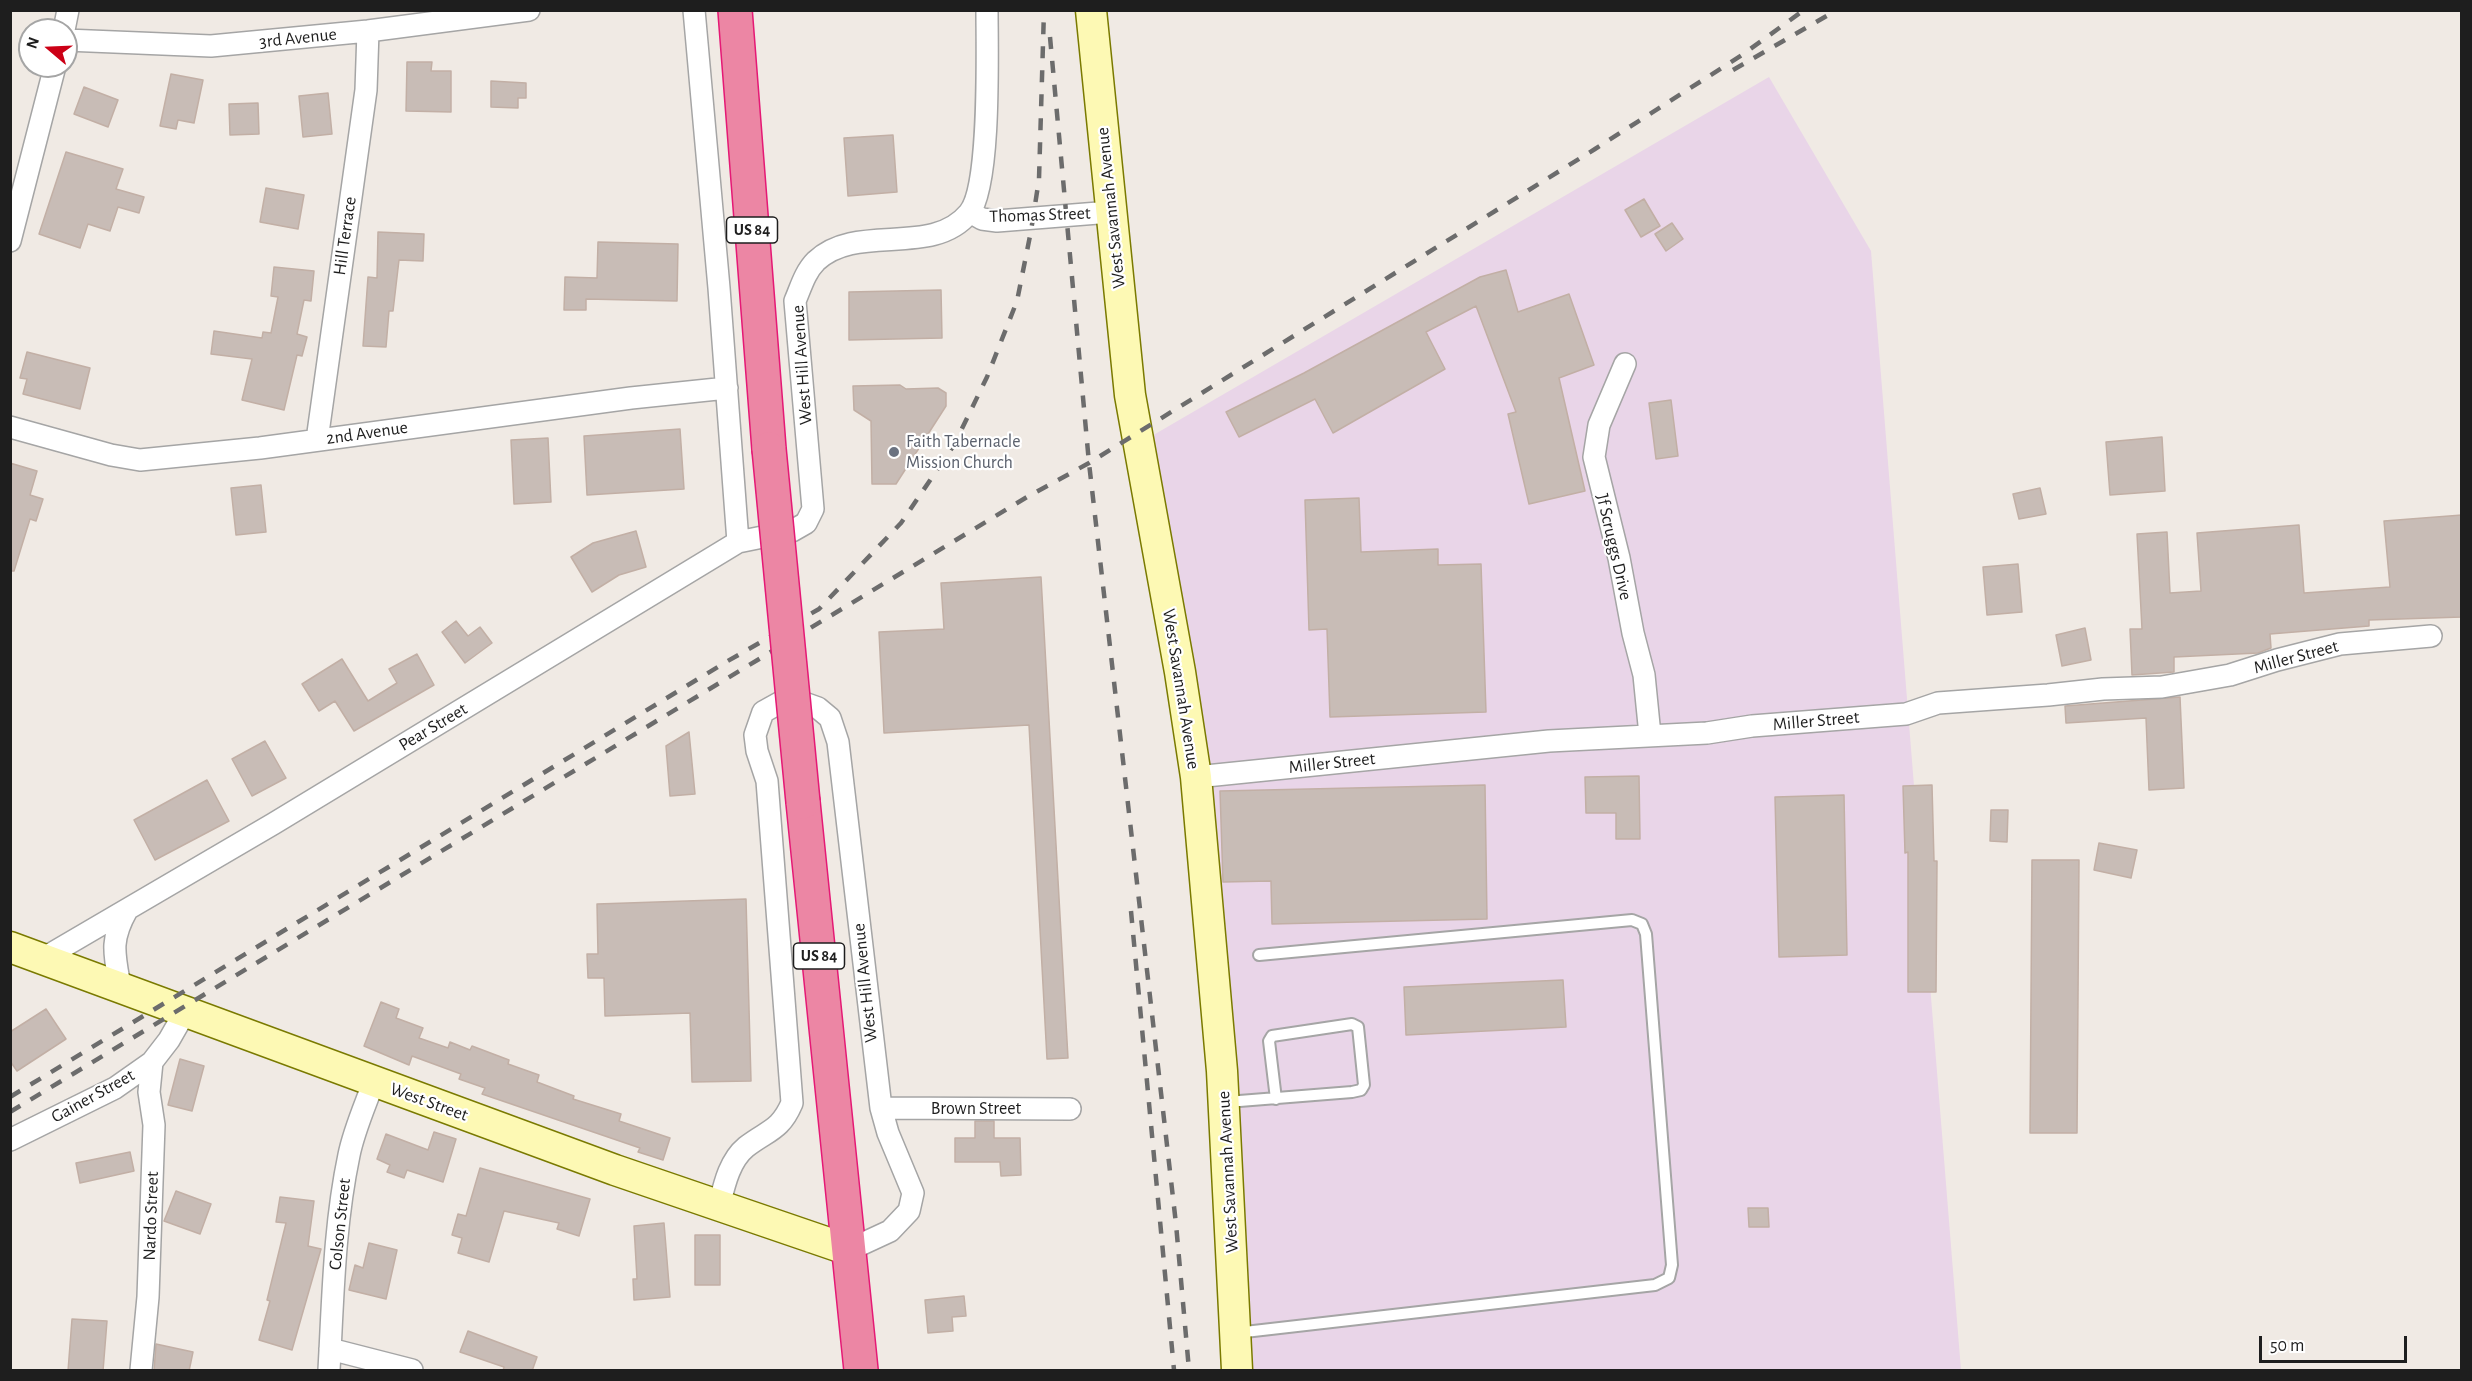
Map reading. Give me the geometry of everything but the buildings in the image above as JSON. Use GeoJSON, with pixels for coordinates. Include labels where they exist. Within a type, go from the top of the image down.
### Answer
{"type":"FeatureCollection","features":[{"type":"Feature","properties":{"kind":"highway","name":"US 84"},"geometry":{"type":"LineString","coordinates":[[735,10],[769,449],[861,1371]]}},
{"type":"Feature","properties":{"kind":"street","name":"3rd Avenue"},"geometry":{"type":"LineString","coordinates":[[78,40],[211,46],[368,31],[529,10]]}},
{"type":"Feature","properties":{"kind":"street"},"geometry":{"type":"LineString","coordinates":[[694,10],[738,542]]}},
{"type":"Feature","properties":{"kind":"street"},"geometry":{"type":"LineString","coordinates":[[970,212],[978,192],[984,162],[987,10]]}},
{"type":"Feature","properties":{"kind":"street","name":"West Savannah Avenue"},"geometry":{"type":"LineString","coordinates":[[1092,10],[1130,395],[1180,672],[1196,777],[1224,1103],[1238,1371]]}},
{"type":"Feature","properties":{"kind":"street","name":"Hill Terrace"},"geometry":{"type":"LineString","coordinates":[[317,440],[366,90],[368,31]]}},
{"type":"Feature","properties":{"kind":"street"},"geometry":{"type":"LineString","coordinates":[[10,241],[52,78]]}},
{"type":"Feature","properties":{"kind":"street","name":"Thomas Street"},"geometry":{"type":"LineString","coordinates":[[970,212],[982,219],[997,221],[1111,212]]}},
{"type":"Feature","properties":{"kind":"street","name":"West Hill Avenue"},"geometry":{"type":"LineString","coordinates":[[738,542],[792,531],[806,523],[813,509],[795,301],[804,278],[817,261],[837,248],[856,243],[922,236],[950,229],[970,212]]}},
{"type":"Feature","properties":{"kind":"street","name":"Jf Scruggs Drive"},"geometry":{"type":"LineString","coordinates":[[1625,364],[1599,425],[1594,457],[1644,675],[1650,735]]}},
{"type":"Feature","properties":{"kind":"street","name":"2nd Avenue"},"geometry":{"type":"LineString","coordinates":[[10,427],[111,455],[140,460],[205,454],[631,398],[727,388]]}},
{"type":"Feature","properties":{"kind":"street","name":"Pear Street"},"geometry":{"type":"LineString","coordinates":[[44,958],[301,807],[738,542]]}},
{"type":"Feature","properties":{"kind":"street","name":"Miller Street"},"geometry":{"type":"LineString","coordinates":[[1196,777],[1549,741],[1707,733],[1752,726],[1906,714],[1938,703],[2048,695],[2103,688],[2162,687],[2230,675],[2277,660],[2340,645],[2431,636]]}},
{"type":"Feature","properties":{"kind":"street","name":"West Hill Avenue"},"geometry":{"type":"LineString","coordinates":[[719,1206],[726,1180],[736,1158],[745,1147],[767,1134],[785,1119],[792,1103],[767,781],[757,751],[755,735],[763,712],[781,702],[804,703],[818,708],[830,718],[838,742],[881,1108],[888,1133],[913,1193],[909,1211],[890,1231],[849,1250]]}},
{"type":"Feature","properties":{"kind":"street"},"geometry":{"type":"LineString","coordinates":[[120,986],[114,943],[116,929],[127,910]]}},
{"type":"Feature","properties":{"kind":"street","name":"West Street"},"geometry":{"type":"LineString","coordinates":[[10,946],[615,1170],[849,1250]]}},
{"type":"Feature","properties":{"kind":"street","name":"Gainer Street"},"geometry":{"type":"LineString","coordinates":[[10,1140],[114,1088],[152,1062],[169,1040],[185,1012]]}},
{"type":"Feature","properties":{"kind":"street","name":"Nardo Street"},"geometry":{"type":"LineString","coordinates":[[141,1371],[148,1285],[154,1125],[149,1092],[152,1062]]}},
{"type":"Feature","properties":{"kind":"street","name":"Colson Street"},"geometry":{"type":"LineString","coordinates":[[329,1371],[341,1195],[349,1153],[374,1081]]}},
{"type":"Feature","properties":{"kind":"street","name":"Brown Street"},"geometry":{"type":"LineString","coordinates":[[881,1108],[1070,1109]]}},
{"type":"Feature","properties":{"kind":"street"},"geometry":{"type":"LineString","coordinates":[[330,1349],[412,1371]]}},
{"type":"Feature","properties":{"kind":"lane"},"geometry":{"type":"LineString","coordinates":[[1236,1333],[1655,1285],[1669,1278],[1672,1265],[1647,934],[1642,924],[1632,920],[1259,955]]}},
{"type":"Feature","properties":{"kind":"lane"},"geometry":{"type":"LineString","coordinates":[[1224,1103],[1276,1099],[1361,1090],[1365,1084],[1358,1027],[1352,1024],[1272,1036],[1269,1041],[1276,1099]]}},
{"type":"Feature","properties":{"kind":"shaded area"},"geometry":{"type":"Polygon","coordinates":[[[1769,77],[1871,251],[1961,1370],[1250,1370],[1150,437],[1769,77]]]}},
{"type":"Feature","properties":{"kind":"railway"},"geometry":{"type":"LineString","coordinates":[[10,1097],[726,662],[819,609],[901,523],[954,445],[987,377],[1017,301],[1039,179],[1044,10]]}},
{"type":"Feature","properties":{"kind":"railway"},"geometry":{"type":"LineString","coordinates":[[10,1112],[1027,497],[1089,463],[1595,149],[1742,55],[1804,10]]}},
{"type":"Feature","properties":{"kind":"railway"},"geometry":{"type":"LineString","coordinates":[[1733,70],[1837,10]]}},
{"type":"Feature","properties":{"kind":"railway"},"geometry":{"type":"LineString","coordinates":[[1050,37],[1089,463],[1176,1224],[1189,1370]]}},
{"type":"Feature","properties":{"kind":"railway"},"geometry":{"type":"LineString","coordinates":[[1131,911],[1174,1370]]}},
{"type":"Feature","properties":{"kind":"place","name":"Faith Tabernacle Mission Church"},"geometry":{"type":"Point","coordinates":[894,452]}}]}
